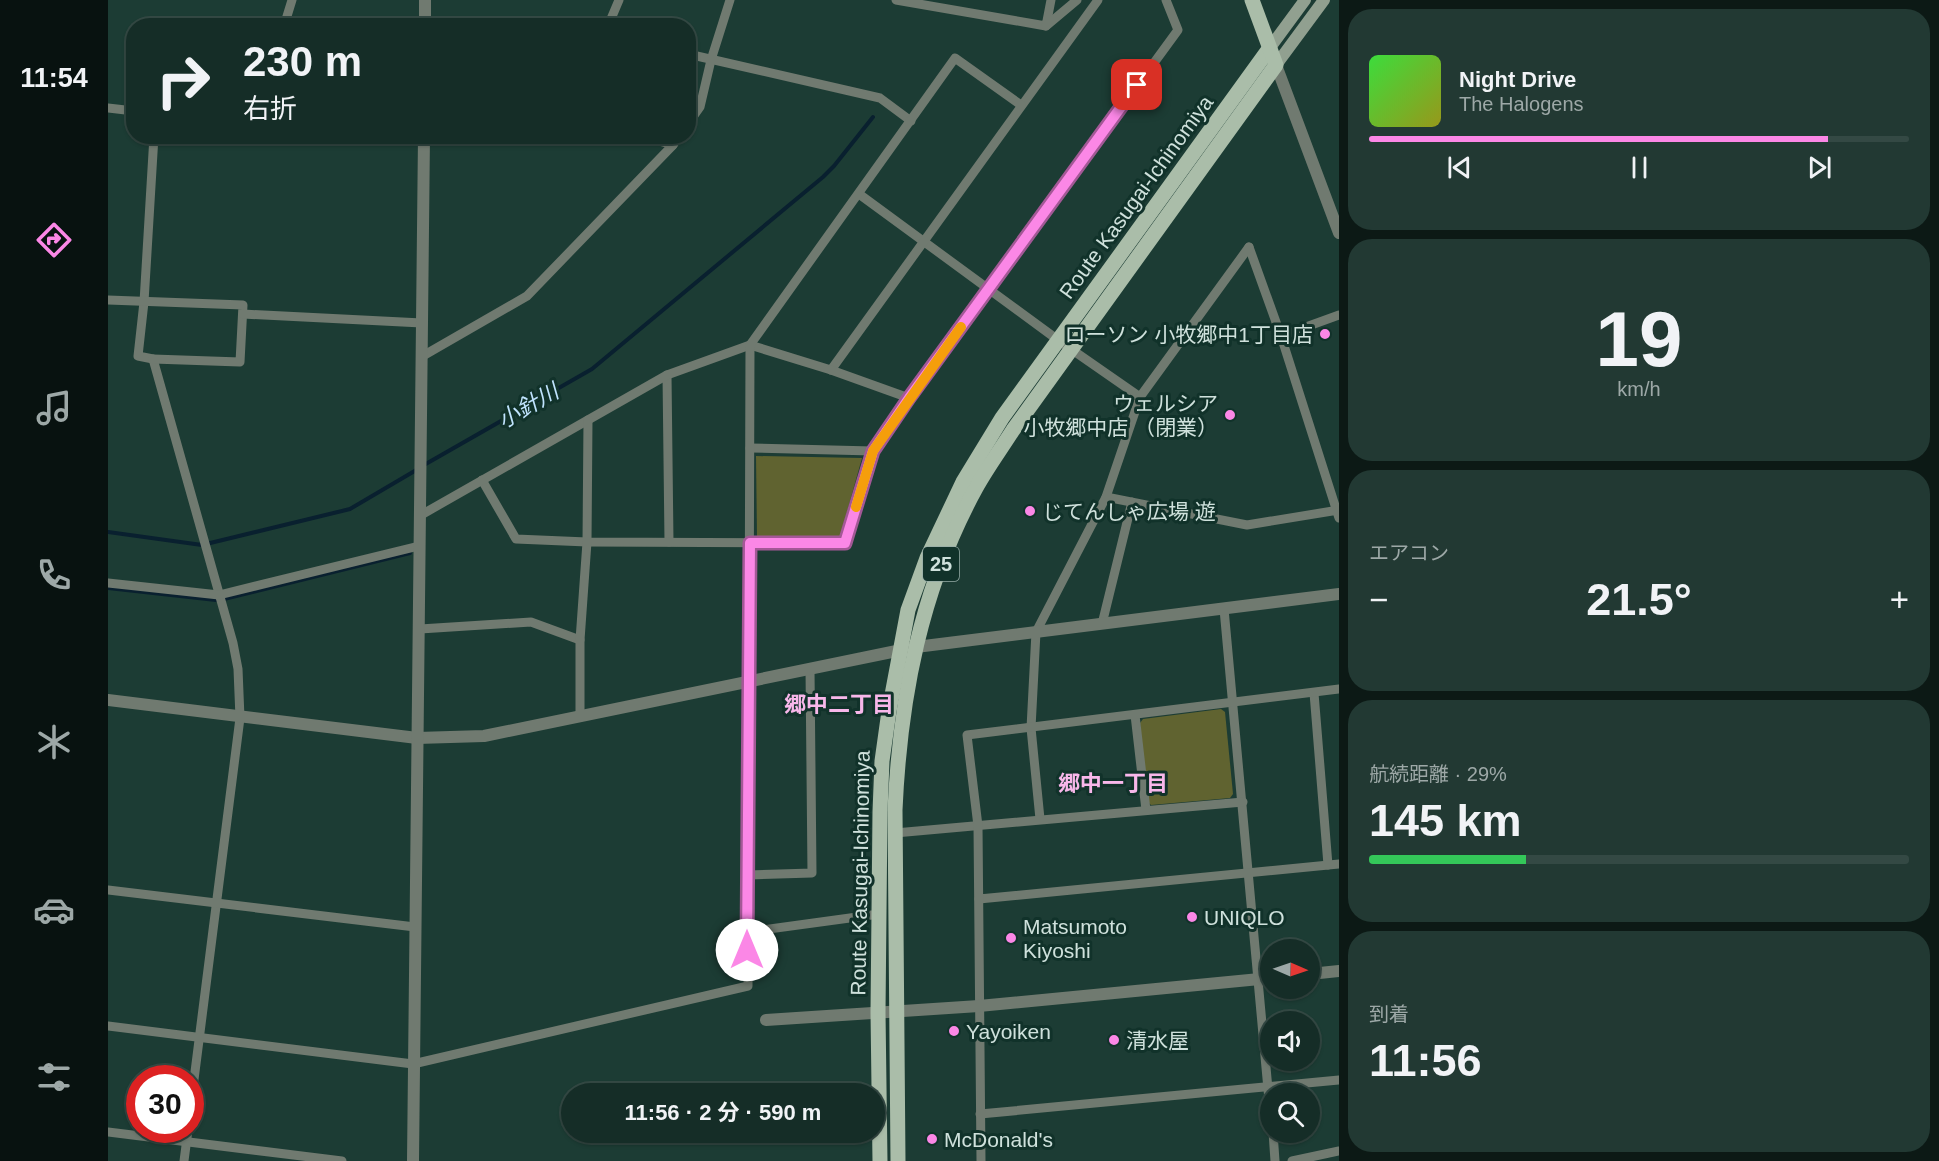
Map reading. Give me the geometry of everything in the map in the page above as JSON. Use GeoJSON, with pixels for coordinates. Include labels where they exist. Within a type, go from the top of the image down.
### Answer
{"type":"FeatureCollection","features":[{"type":"Feature","properties":{"kind":"main road"},"geometry":{"type":"LineString","coordinates":[[1252,0],[1276,65]]}},
{"type":"Feature","properties":{"kind":"main road"},"geometry":{"type":"LineString","coordinates":[[1269,49],[1305,0]]}},
{"type":"Feature","properties":{"kind":"main road"},"geometry":{"type":"LineString","coordinates":[[1276,65],[1323,0]]}},
{"type":"Feature","properties":{"kind":"main road","name":"Route Kasugai-Ichinomiya"},"geometry":{"type":"LineString","coordinates":[[898,1161],[895,833],[897,762],[908,648],[908,610],[924,568],[963,482],[1002,418],[1269,49]]}},
{"type":"Feature","properties":{"kind":"main road","name":"Route Kasugai-Ichinomiya"},"geometry":{"type":"LineString","coordinates":[[880,1161],[878,1012],[882,761],[908,648],[923,614],[939,567],[976,488],[1013,430],[1276,65]]}},
{"type":"Feature","properties":{"kind":"street"},"geometry":{"type":"LineString","coordinates":[[286,18],[292,0]]}},
{"type":"Feature","properties":{"kind":"street"},"geometry":{"type":"LineString","coordinates":[[425,0],[425,18]]}},
{"type":"Feature","properties":{"kind":"street"},"geometry":{"type":"LineString","coordinates":[[611,18],[619,0]]}},
{"type":"Feature","properties":{"kind":"street"},"geometry":{"type":"LineString","coordinates":[[696,113],[700,107],[711,60],[730,0]]}},
{"type":"Feature","properties":{"kind":"street"},"geometry":{"type":"LineString","coordinates":[[896,0],[1046,26],[1077,0]]}},
{"type":"Feature","properties":{"kind":"street"},"geometry":{"type":"LineString","coordinates":[[1046,26],[1051,0]]}},
{"type":"Feature","properties":{"kind":"street"},"geometry":{"type":"LineString","coordinates":[[831,370],[1098,0]]}},
{"type":"Feature","properties":{"kind":"street"},"geometry":{"type":"LineString","coordinates":[[482,480],[516,539],[587,542],[845,543],[873,451],[909,398],[1178,30],[1166,0]]}},
{"type":"Feature","properties":{"kind":"street"},"geometry":{"type":"LineString","coordinates":[[696,56],[880,98],[911,121]]}},
{"type":"Feature","properties":{"kind":"street"},"geometry":{"type":"LineString","coordinates":[[421,515],[667,375],[750,345],[955,58],[1021,105]]}},
{"type":"Feature","properties":{"kind":"street"},"geometry":{"type":"LineString","coordinates":[[1276,65],[1339,233]]}},
{"type":"Feature","properties":{"kind":"street"},"geometry":{"type":"LineString","coordinates":[[108,108],[126,110]]}},
{"type":"Feature","properties":{"kind":"street"},"geometry":{"type":"LineString","coordinates":[[108,300],[144,302],[243,305],[240,362],[153,359],[138,356],[144,302],[154,144]]}},
{"type":"Feature","properties":{"kind":"street"},"geometry":{"type":"LineString","coordinates":[[413,1161],[424,144]]}},
{"type":"Feature","properties":{"kind":"street"},"geometry":{"type":"LineString","coordinates":[[421,357],[527,296],[673,145],[670,144]]}},
{"type":"Feature","properties":{"kind":"street"},"geometry":{"type":"LineString","coordinates":[[859,194],[1058,340],[1140,397]]}},
{"type":"Feature","properties":{"kind":"street"},"geometry":{"type":"LineString","coordinates":[[1040,819],[1031,728],[1036,632],[1106,497],[1140,397],[1249,247],[1281,336],[1338,513],[1247,525],[1106,497]]}},
{"type":"Feature","properties":{"kind":"street"},"geometry":{"type":"LineString","coordinates":[[243,314],[422,323]]}},
{"type":"Feature","properties":{"kind":"street"},"geometry":{"type":"LineString","coordinates":[[1281,336],[1339,315]]}},
{"type":"Feature","properties":{"kind":"street"},"geometry":{"type":"LineString","coordinates":[[750,345],[831,370],[909,398]]}},
{"type":"Feature","properties":{"kind":"street"},"geometry":{"type":"LineString","coordinates":[[108,1026],[413,1064],[748,986],[750,345]]}},
{"type":"Feature","properties":{"kind":"street"},"geometry":{"type":"LineString","coordinates":[[153,359],[236,660],[240,718],[196,1065]]}},
{"type":"Feature","properties":{"kind":"street"},"geometry":{"type":"LineString","coordinates":[[667,375],[669,542]]}},
{"type":"Feature","properties":{"kind":"street"},"geometry":{"type":"LineString","coordinates":[[580,716],[580,640],[587,542],[588,420]]}},
{"type":"Feature","properties":{"kind":"street"},"geometry":{"type":"LineString","coordinates":[[750,448],[873,451]]}},
{"type":"Feature","properties":{"kind":"street"},"geometry":{"type":"LineString","coordinates":[[1102,624],[1132,502]]}},
{"type":"Feature","properties":{"kind":"street"},"geometry":{"type":"LineString","coordinates":[[108,584],[219,595],[419,546]]}},
{"type":"Feature","properties":{"kind":"street"},"geometry":{"type":"LineString","coordinates":[[108,700],[417,738],[484,736],[908,648],[1339,594]]}},
{"type":"Feature","properties":{"kind":"street"},"geometry":{"type":"LineString","coordinates":[[1224,609],[1250,873],[1260,944]]}},
{"type":"Feature","properties":{"kind":"street"},"geometry":{"type":"LineString","coordinates":[[420,629],[531,622],[580,640]]}},
{"type":"Feature","properties":{"kind":"street"},"geometry":{"type":"LineString","coordinates":[[748,875],[812,873],[810,669]]}},
{"type":"Feature","properties":{"kind":"street"},"geometry":{"type":"LineString","coordinates":[[981,1161],[978,826],[967,735],[1339,689]]}},
{"type":"Feature","properties":{"kind":"street"},"geometry":{"type":"LineString","coordinates":[[1314,693],[1328,865]]}},
{"type":"Feature","properties":{"kind":"street"},"geometry":{"type":"LineString","coordinates":[[1135,715],[1146,810]]}},
{"type":"Feature","properties":{"kind":"street"},"geometry":{"type":"LineString","coordinates":[[895,833],[1243,802]]}},
{"type":"Feature","properties":{"kind":"street"},"geometry":{"type":"LineString","coordinates":[[979,899],[1339,864]]}},
{"type":"Feature","properties":{"kind":"street"},"geometry":{"type":"LineString","coordinates":[[108,890],[415,927]]}},
{"type":"Feature","properties":{"kind":"street"},"geometry":{"type":"LineString","coordinates":[[747,932],[879,914]]}},
{"type":"Feature","properties":{"kind":"street"},"geometry":{"type":"LineString","coordinates":[[1320,973],[1339,971]]}},
{"type":"Feature","properties":{"kind":"street"},"geometry":{"type":"LineString","coordinates":[[766,1020],[979,1006],[1260,979]]}},
{"type":"Feature","properties":{"kind":"street"},"geometry":{"type":"LineString","coordinates":[[1266,999],[1268,1083]]}},
{"type":"Feature","properties":{"kind":"street"},"geometry":{"type":"LineString","coordinates":[[1309,1083],[1339,1080]]}},
{"type":"Feature","properties":{"kind":"street"},"geometry":{"type":"LineString","coordinates":[[980,1114],[1260,1088]]}},
{"type":"Feature","properties":{"kind":"street"},"geometry":{"type":"LineString","coordinates":[[108,1132],[126,1134]]}},
{"type":"Feature","properties":{"kind":"street"},"geometry":{"type":"LineString","coordinates":[[184,1161],[187,1143]]}},
{"type":"Feature","properties":{"kind":"street"},"geometry":{"type":"LineString","coordinates":[[195,1143],[342,1161]]}},
{"type":"Feature","properties":{"kind":"street"},"geometry":{"type":"LineString","coordinates":[[1274,1143],[1275,1161]]}},
{"type":"Feature","properties":{"kind":"street"},"geometry":{"type":"LineString","coordinates":[[1292,1161],[1339,1151]]}},
{"type":"Feature","properties":{"kind":"green space"},"geometry":{"type":"Polygon","coordinates":[[[756,456],[862,458],[840,537],[757,536],[756,456]]]}},
{"type":"Feature","properties":{"kind":"green space"},"geometry":{"type":"Polygon","coordinates":[[[1221,709],[1225,712],[1233,794],[1230,798],[1151,805],[1147,801],[1140,723],[1143,719],[1221,709]]]}},
{"type":"Feature","properties":{"kind":"waterway","name":"小針川"},"geometry":{"type":"LineString","coordinates":[[424,465],[592,369],[823,177],[873,117]]}},
{"type":"Feature","properties":{"kind":"waterway","name":"小針川"},"geometry":{"type":"LineString","coordinates":[[108,532],[202,545],[350,509],[418,469]]}},
{"type":"Feature","properties":{"kind":"waterway"},"geometry":{"type":"LineString","coordinates":[[224,599],[410,553]]}},
{"type":"Feature","properties":{"kind":"waterway"},"geometry":{"type":"LineString","coordinates":[[108,588],[216,600]]}},
{"type":"Feature","properties":{"kind":"slow traffic"},"geometry":{"type":"LineString","coordinates":[[856,507],[873,451],[961,327]]}},
{"type":"Feature","properties":{"kind":"place","name":"ローソン 小牧郷中1丁目店"},"geometry":{"type":"Point","coordinates":[1325,334]}},
{"type":"Feature","properties":{"kind":"place","name":"ウェルシア 小牧郷中店 （閉業）"},"geometry":{"type":"Point","coordinates":[1230,415]}},
{"type":"Feature","properties":{"kind":"place","name":"じてんしゃ広場 遊"},"geometry":{"type":"Point","coordinates":[1030,511]}},
{"type":"Feature","properties":{"kind":"place","name":"UNIQLO"},"geometry":{"type":"Point","coordinates":[1192,917]}},
{"type":"Feature","properties":{"kind":"place","name":"Matsumoto Kiyoshi"},"geometry":{"type":"Point","coordinates":[1011,938]}},
{"type":"Feature","properties":{"kind":"place","name":"Yayoiken"},"geometry":{"type":"Point","coordinates":[954,1031]}},
{"type":"Feature","properties":{"kind":"place","name":"清水屋"},"geometry":{"type":"Point","coordinates":[1114,1040]}},
{"type":"Feature","properties":{"kind":"place","name":"McDonald's"},"geometry":{"type":"Point","coordinates":[932,1139]}},
{"type":"Feature","properties":{"kind":"district","name":"郷中二丁目"},"geometry":{"type":"Point","coordinates":[839,704]}},
{"type":"Feature","properties":{"kind":"district","name":"郷中一丁目"},"geometry":{"type":"Point","coordinates":[1113,783]}},
{"type":"Feature","properties":{"kind":"route"},"geometry":{"type":"LineString","coordinates":[[747,950],[750,543],[845,543],[873,451],[909,398],[1137,85]]}}]}
